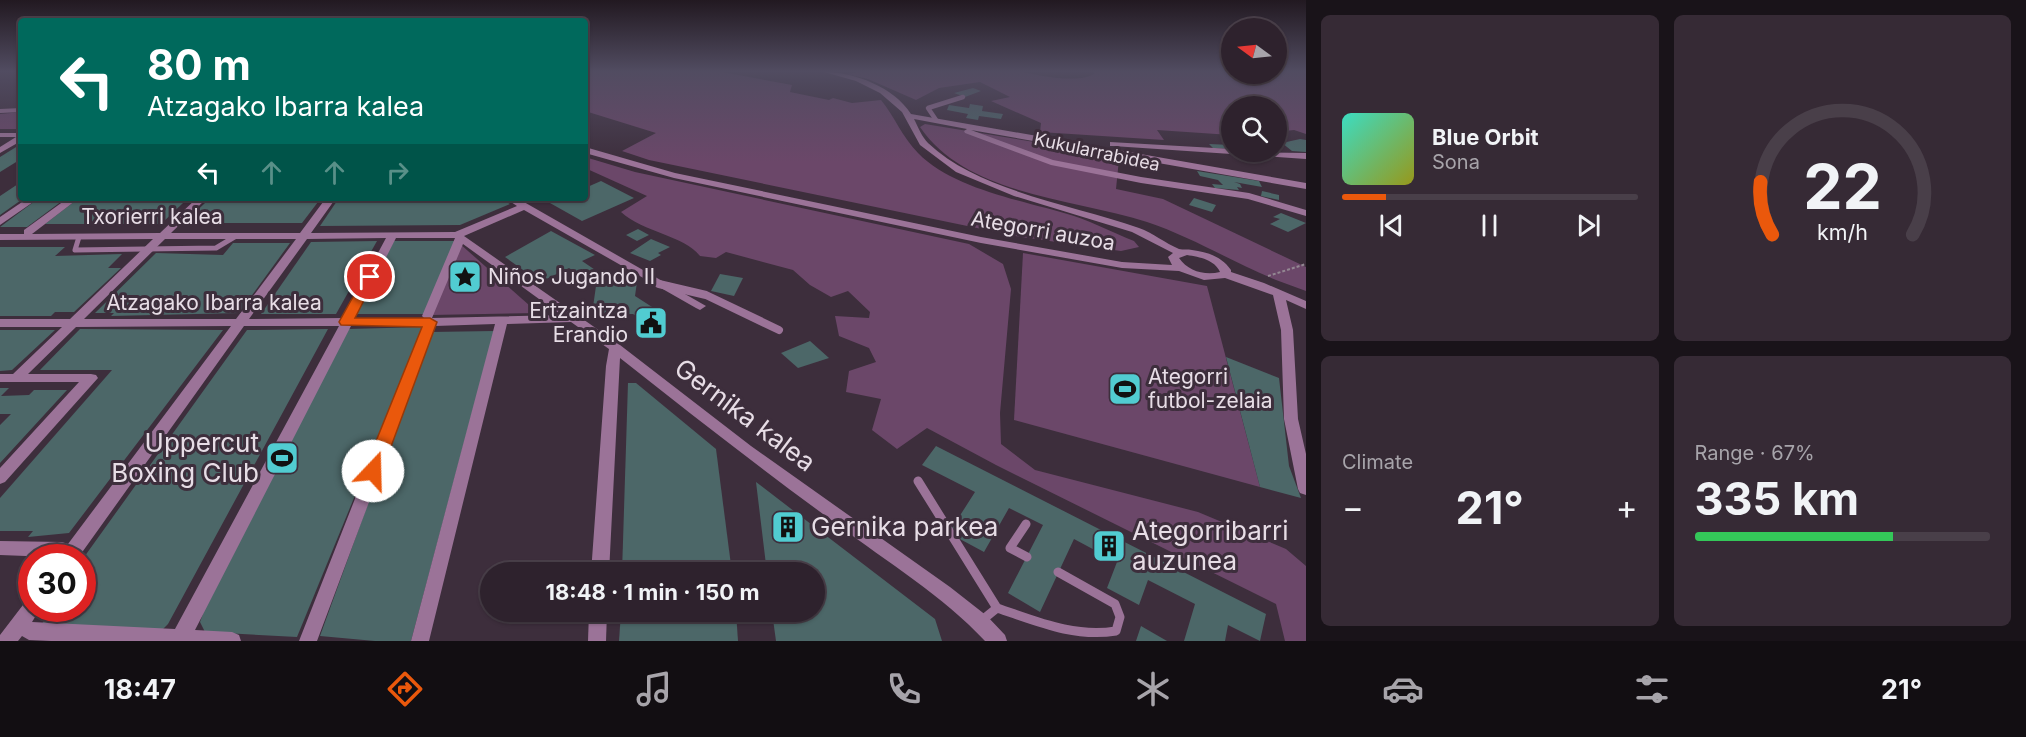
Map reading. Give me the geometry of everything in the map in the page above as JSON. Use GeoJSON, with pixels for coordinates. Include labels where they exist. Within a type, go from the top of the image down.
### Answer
{"type":"FeatureCollection","features":[{"type":"Feature","properties":{"kind":"street"},"geometry":{"type":"LineString","coordinates":[[897,102],[908,116],[922,143],[959,170],[1017,194],[1136,230],[1179,253],[1194,253],[1212,258],[1224,266],[1225,274],[1260,285],[1280,297],[1306,305]]}},
{"type":"Feature","properties":{"kind":"street"},"geometry":{"type":"LineString","coordinates":[[0,111],[18,110]]}},
{"type":"Feature","properties":{"kind":"street"},"geometry":{"type":"LineString","coordinates":[[908,116],[936,120]]}},
{"type":"Feature","properties":{"kind":"street","name":"Kukularrabidea"},"geometry":{"type":"LineString","coordinates":[[936,120],[1306,186]]}},
{"type":"Feature","properties":{"kind":"street","name":"Kukularrabidea"},"geometry":{"type":"LineString","coordinates":[[936,120],[1051,162],[1141,180],[1249,196],[1306,213]]}},
{"type":"Feature","properties":{"kind":"street"},"geometry":{"type":"LineString","coordinates":[[0,135],[18,136]]}},
{"type":"Feature","properties":{"kind":"street"},"geometry":{"type":"LineString","coordinates":[[1034,137],[1306,156]]}},
{"type":"Feature","properties":{"kind":"street"},"geometry":{"type":"LineString","coordinates":[[0,150],[18,138]]}},
{"type":"Feature","properties":{"kind":"street","name":"Ategorri auzoa"},"geometry":{"type":"LineString","coordinates":[[588,151],[674,175],[898,222],[1122,265],[1182,268],[1207,277],[1225,274]]}},
{"type":"Feature","properties":{"kind":"street"},"geometry":{"type":"LineString","coordinates":[[0,222],[30,201]]}},
{"type":"Feature","properties":{"kind":"street"},"geometry":{"type":"LineString","coordinates":[[28,232],[70,201]]}},
{"type":"Feature","properties":{"kind":"street"},"geometry":{"type":"LineString","coordinates":[[16,378],[199,201]]}},
{"type":"Feature","properties":{"kind":"street"},"geometry":{"type":"LineString","coordinates":[[72,544],[242,323],[329,201]]}},
{"type":"Feature","properties":{"kind":"street"},"geometry":{"type":"LineString","coordinates":[[515,201],[700,306]]}},
{"type":"Feature","properties":{"kind":"street"},"geometry":{"type":"LineString","coordinates":[[308,641],[458,237],[524,206]]}},
{"type":"Feature","properties":{"kind":"street","name":"Txorierri kalea"},"geometry":{"type":"LineString","coordinates":[[0,237],[304,235],[458,237]]}},
{"type":"Feature","properties":{"kind":"street"},"geometry":{"type":"LineString","coordinates":[[179,640],[393,236]]}},
{"type":"Feature","properties":{"kind":"street","name":"Gernika kalea"},"geometry":{"type":"LineString","coordinates":[[458,237],[616,348],[746,450],[981,622],[999,641]]}},
{"type":"Feature","properties":{"kind":"street"},"geometry":{"type":"LineString","coordinates":[[1179,253],[1173,257],[1182,268]]}},
{"type":"Feature","properties":{"kind":"street"},"geometry":{"type":"LineString","coordinates":[[1280,297],[1287,330],[1291,418],[1306,489]]}},
{"type":"Feature","properties":{"kind":"street","name":"Atzagako Ibarra kalea"},"geometry":{"type":"LineString","coordinates":[[0,323],[242,323],[429,319],[502,321],[573,318]]}},
{"type":"Feature","properties":{"kind":"street"},"geometry":{"type":"LineString","coordinates":[[420,641],[502,321]]}},
{"type":"Feature","properties":{"kind":"street"},"geometry":{"type":"LineString","coordinates":[[601,562],[612,366],[616,348]]}},
{"type":"Feature","properties":{"kind":"street"},"geometry":{"type":"LineString","coordinates":[[0,378],[91,378],[0,478]]}},
{"type":"Feature","properties":{"kind":"street"},"geometry":{"type":"LineString","coordinates":[[0,548],[18,549]]}},
{"type":"Feature","properties":{"kind":"street"},"geometry":{"type":"LineString","coordinates":[[7,641],[21,622]]}},
{"type":"Feature","properties":{"kind":"street"},"geometry":{"type":"LineString","coordinates":[[597,641],[598,622]]}},
{"type":"Feature","properties":{"kind":"street"},"geometry":{"type":"LineString","coordinates":[[981,622],[987,641]]}},
{"type":"Feature","properties":{"kind":"street"},"geometry":{"type":"LineString","coordinates":[[29,631],[232,641]]}},
{"type":"Feature","properties":{"kind":"lane"},"geometry":{"type":"LineString","coordinates":[[936,120],[928,108],[947,102]]}},
{"type":"Feature","properties":{"kind":"lane"},"geometry":{"type":"LineString","coordinates":[[79,237],[75,250],[216,248],[236,236]]}},
{"type":"Feature","properties":{"kind":"lane"},"geometry":{"type":"LineString","coordinates":[[659,284],[675,285],[706,296],[779,330]]}},
{"type":"Feature","properties":{"kind":"lane"},"geometry":{"type":"LineString","coordinates":[[918,481],[997,608],[1081,634],[1104,635],[1116,631],[1120,617],[1114,604],[1058,573]]}},
{"type":"Feature","properties":{"kind":"lane"},"geometry":{"type":"LineString","coordinates":[[1026,524],[1011,548],[1027,556]]}},
{"type":"Feature","properties":{"kind":"lane"},"geometry":{"type":"LineString","coordinates":[[981,622],[997,608]]}},
{"type":"Feature","properties":{"kind":"path"},"geometry":{"type":"LineString","coordinates":[[1260,285],[1271,275],[1306,264]]}},
{"type":"Feature","properties":{"kind":"shaded area"},"geometry":{"type":"Polygon","coordinates":[[[588,102],[882,102],[907,140],[933,166],[992,193],[1082,219],[1134,241],[1139,247],[1121,251],[1021,237],[649,160],[622,151],[656,133],[588,112],[588,102]]]}},
{"type":"Feature","properties":{"kind":"shaded area"},"geometry":{"type":"Polygon","coordinates":[[[993,102],[1221,102],[1221,134],[1157,130],[1164,140],[1040,132],[1041,123],[993,102]]]}},
{"type":"Feature","properties":{"kind":"shaded area"},"geometry":{"type":"Polygon","coordinates":[[[1287,102],[1306,102],[1306,134],[1294,130],[1287,131],[1287,102]]]}},
{"type":"Feature","properties":{"kind":"shaded area"},"geometry":{"type":"Polygon","coordinates":[[[18,112],[18,129],[0,129],[0,114],[18,112]]]}},
{"type":"Feature","properties":{"kind":"shaded area"},"geometry":{"type":"Polygon","coordinates":[[[925,124],[1108,154],[1119,159],[1116,189],[1163,199],[1306,267],[1306,291],[1276,280],[1147,222],[1055,200],[993,181],[965,168],[940,150],[920,127],[925,124]]]}},
{"type":"Feature","properties":{"kind":"shaded area"},"geometry":{"type":"Polygon","coordinates":[[[588,158],[635,172],[969,244],[1003,264],[1011,289],[1000,413],[1001,444],[1035,470],[1198,512],[1286,549],[1306,566],[1306,641],[1285,641],[1276,604],[996,465],[927,428],[897,449],[872,430],[881,399],[846,392],[849,371],[876,362],[869,348],[839,336],[835,316],[869,318],[870,312],[848,291],[831,297],[810,285],[793,270],[726,252],[716,258],[700,256],[684,243],[641,225],[621,212],[647,196],[588,169],[588,158]]]}},
{"type":"Feature","properties":{"kind":"shaded area"},"geometry":{"type":"Polygon","coordinates":[[[459,243],[538,313],[431,315],[459,243]]]}},
{"type":"Feature","properties":{"kind":"shaded area","name":"Ategorri futbol-zelaia"},"geometry":{"type":"Polygon","coordinates":[[[1023,253],[1207,286],[1260,487],[1014,420],[1023,253]]]}},
{"type":"Feature","properties":{"kind":"building"},"geometry":{"type":"Polygon","coordinates":[[[970,104],[983,106],[982,111],[1003,114],[1001,119],[979,116],[978,120],[966,118],[968,114],[947,110],[949,105],[969,108],[970,104]]]}},
{"type":"Feature","properties":{"kind":"building"},"geometry":{"type":"Polygon","coordinates":[[[1306,140],[1306,152],[1292,151],[1287,147],[1287,142],[1306,140]]]}},
{"type":"Feature","properties":{"kind":"building"},"geometry":{"type":"Polygon","coordinates":[[[1209,144],[1221,145],[1221,148],[1213,148],[1209,144]]]}},
{"type":"Feature","properties":{"kind":"building"},"geometry":{"type":"Polygon","coordinates":[[[18,146],[18,161],[0,172],[0,157],[18,146]]]}},
{"type":"Feature","properties":{"kind":"building"},"geometry":{"type":"Polygon","coordinates":[[[1197,171],[1259,181],[1262,187],[1234,182],[1240,184],[1242,188],[1237,187],[1239,190],[1215,188],[1212,184],[1223,185],[1218,180],[1200,176],[1197,171]]]}},
{"type":"Feature","properties":{"kind":"building"},"geometry":{"type":"Polygon","coordinates":[[[601,181],[634,198],[582,221],[550,203],[588,201],[588,187],[601,181]]]}},
{"type":"Feature","properties":{"kind":"building"},"geometry":{"type":"Polygon","coordinates":[[[18,184],[20,201],[0,215],[0,196],[18,184]]]}},
{"type":"Feature","properties":{"kind":"building"},"geometry":{"type":"Polygon","coordinates":[[[1262,191],[1279,195],[1279,200],[1261,196],[1262,191]]]}},
{"type":"Feature","properties":{"kind":"building"},"geometry":{"type":"Polygon","coordinates":[[[1194,198],[1216,205],[1212,212],[1189,205],[1194,198]]]}},
{"type":"Feature","properties":{"kind":"building"},"geometry":{"type":"Polygon","coordinates":[[[35,201],[62,201],[27,227],[0,227],[35,201]]]}},
{"type":"Feature","properties":{"kind":"building"},"geometry":{"type":"Polygon","coordinates":[[[75,201],[183,203],[161,224],[45,224],[75,201]]]}},
{"type":"Feature","properties":{"kind":"building"},"geometry":{"type":"Polygon","coordinates":[[[270,201],[319,201],[302,223],[184,223],[205,203],[268,203],[270,201]]]}},
{"type":"Feature","properties":{"kind":"building"},"geometry":{"type":"Polygon","coordinates":[[[337,201],[504,201],[510,204],[460,225],[320,226],[337,201]]]}},
{"type":"Feature","properties":{"kind":"building"},"geometry":{"type":"Polygon","coordinates":[[[1281,213],[1306,223],[1288,232],[1270,224],[1280,219],[1273,217],[1281,213]]]}},
{"type":"Feature","properties":{"kind":"building"},"geometry":{"type":"Polygon","coordinates":[[[638,229],[649,235],[637,241],[626,235],[638,229]]]}},
{"type":"Feature","properties":{"kind":"building"},"geometry":{"type":"Polygon","coordinates":[[[551,231],[595,255],[582,261],[613,282],[637,282],[635,296],[663,314],[647,323],[633,314],[592,314],[596,286],[569,268],[540,282],[505,257],[551,231]]]}},
{"type":"Feature","properties":{"kind":"building"},"geometry":{"type":"Polygon","coordinates":[[[651,239],[670,247],[658,253],[661,255],[650,261],[630,253],[651,239]]]}},
{"type":"Feature","properties":{"kind":"building"},"geometry":{"type":"Polygon","coordinates":[[[377,241],[336,314],[261,314],[311,242],[377,241]]]}},
{"type":"Feature","properties":{"kind":"building"},"geometry":{"type":"Polygon","coordinates":[[[394,241],[457,241],[428,314],[355,314],[394,241]]]}},
{"type":"Feature","properties":{"kind":"building"},"geometry":{"type":"Polygon","coordinates":[[[233,243],[290,243],[239,313],[111,316],[114,313],[95,313],[156,253],[223,255],[233,243]]]}},
{"type":"Feature","properties":{"kind":"building"},"geometry":{"type":"Polygon","coordinates":[[[0,247],[65,247],[55,256],[122,254],[108,268],[121,268],[74,312],[55,312],[51,316],[0,316],[0,247]]]}},
{"type":"Feature","properties":{"kind":"building"},"geometry":{"type":"Polygon","coordinates":[[[720,274],[743,278],[734,296],[711,291],[720,274]]]}},
{"type":"Feature","properties":{"kind":"building"},"geometry":{"type":"Polygon","coordinates":[[[424,327],[297,637],[205,632],[200,622],[204,611],[348,329],[424,327]]]}},
{"type":"Feature","properties":{"kind":"building"},"geometry":{"type":"Polygon","coordinates":[[[80,329],[223,330],[69,533],[28,537],[33,531],[0,531],[0,498],[112,370],[40,370],[80,329]]]}},
{"type":"Feature","properties":{"kind":"building"},"geometry":{"type":"Polygon","coordinates":[[[328,329],[168,624],[163,629],[39,629],[43,622],[96,622],[96,544],[93,544],[247,330],[328,329]]]}},
{"type":"Feature","properties":{"kind":"building"},"geometry":{"type":"Polygon","coordinates":[[[0,330],[55,330],[12,370],[0,371],[0,330]]]}},
{"type":"Feature","properties":{"kind":"building"},"geometry":{"type":"Polygon","coordinates":[[[494,331],[411,641],[375,641],[320,636],[430,332],[494,331]]]}},
{"type":"Feature","properties":{"kind":"building"},"geometry":{"type":"Polygon","coordinates":[[[810,341],[829,358],[798,368],[781,353],[810,341]]]}},
{"type":"Feature","properties":{"kind":"building"},"geometry":{"type":"Polygon","coordinates":[[[1226,357],[1279,378],[1289,466],[1301,498],[1260,487],[1226,357]]]}},
{"type":"Feature","properties":{"kind":"building"},"geometry":{"type":"Polygon","coordinates":[[[628,383],[636,383],[716,449],[731,562],[622,562],[628,383]]]}},
{"type":"Feature","properties":{"kind":"building"},"geometry":{"type":"Polygon","coordinates":[[[0,388],[9,388],[1,396],[29,395],[34,390],[67,390],[0,463],[0,425],[11,414],[0,414],[0,388]]]}},
{"type":"Feature","properties":{"kind":"building","name":"Ategorribarri auzunea"},"geometry":{"type":"Polygon","coordinates":[[[936,446],[1266,614],[1260,641],[1228,625],[1225,641],[1184,641],[1195,604],[1148,580],[1139,605],[1107,588],[1117,562],[1074,539],[1040,612],[1008,593],[1043,525],[1009,508],[984,552],[958,538],[961,533],[952,528],[975,492],[922,465],[936,446]]]}},
{"type":"Feature","properties":{"kind":"building","name":"Gernika parkea"},"geometry":{"type":"Polygon","coordinates":[[[756,482],[935,619],[942,641],[776,641],[773,622],[825,622],[825,562],[766,562],[756,482]]]}},
{"type":"Feature","properties":{"kind":"building"},"geometry":{"type":"Polygon","coordinates":[[[620,622],[737,622],[738,641],[619,641],[620,622]]]}},
{"type":"Feature","properties":{"kind":"building","name":"Ategorribarri auzunea"},"geometry":{"type":"Polygon","coordinates":[[[1141,626],[1167,641],[1136,641],[1141,626]]]}},
{"type":"Feature","properties":{"kind":"place","name":"Niños Jugando II"},"geometry":{"type":"Point","coordinates":[465,277]}},
{"type":"Feature","properties":{"kind":"place","name":"Ertzaintza Erandio"},"geometry":{"type":"Point","coordinates":[651,323]}},
{"type":"Feature","properties":{"kind":"place","name":"Ategorri futbol-zelaia"},"geometry":{"type":"Point","coordinates":[1125,389]}},
{"type":"Feature","properties":{"kind":"place","name":"Uppercut Boxing Club"},"geometry":{"type":"Point","coordinates":[282,458]}},
{"type":"Feature","properties":{"kind":"place","name":"Gernika parkea"},"geometry":{"type":"Point","coordinates":[788,527]}},
{"type":"Feature","properties":{"kind":"place","name":"Ategorribarri auzunea"},"geometry":{"type":"Point","coordinates":[1109,546]}},
{"type":"Feature","properties":{"kind":"route"},"geometry":{"type":"LineString","coordinates":[[370,277],[346,322],[430,322],[373,471]]}}]}
